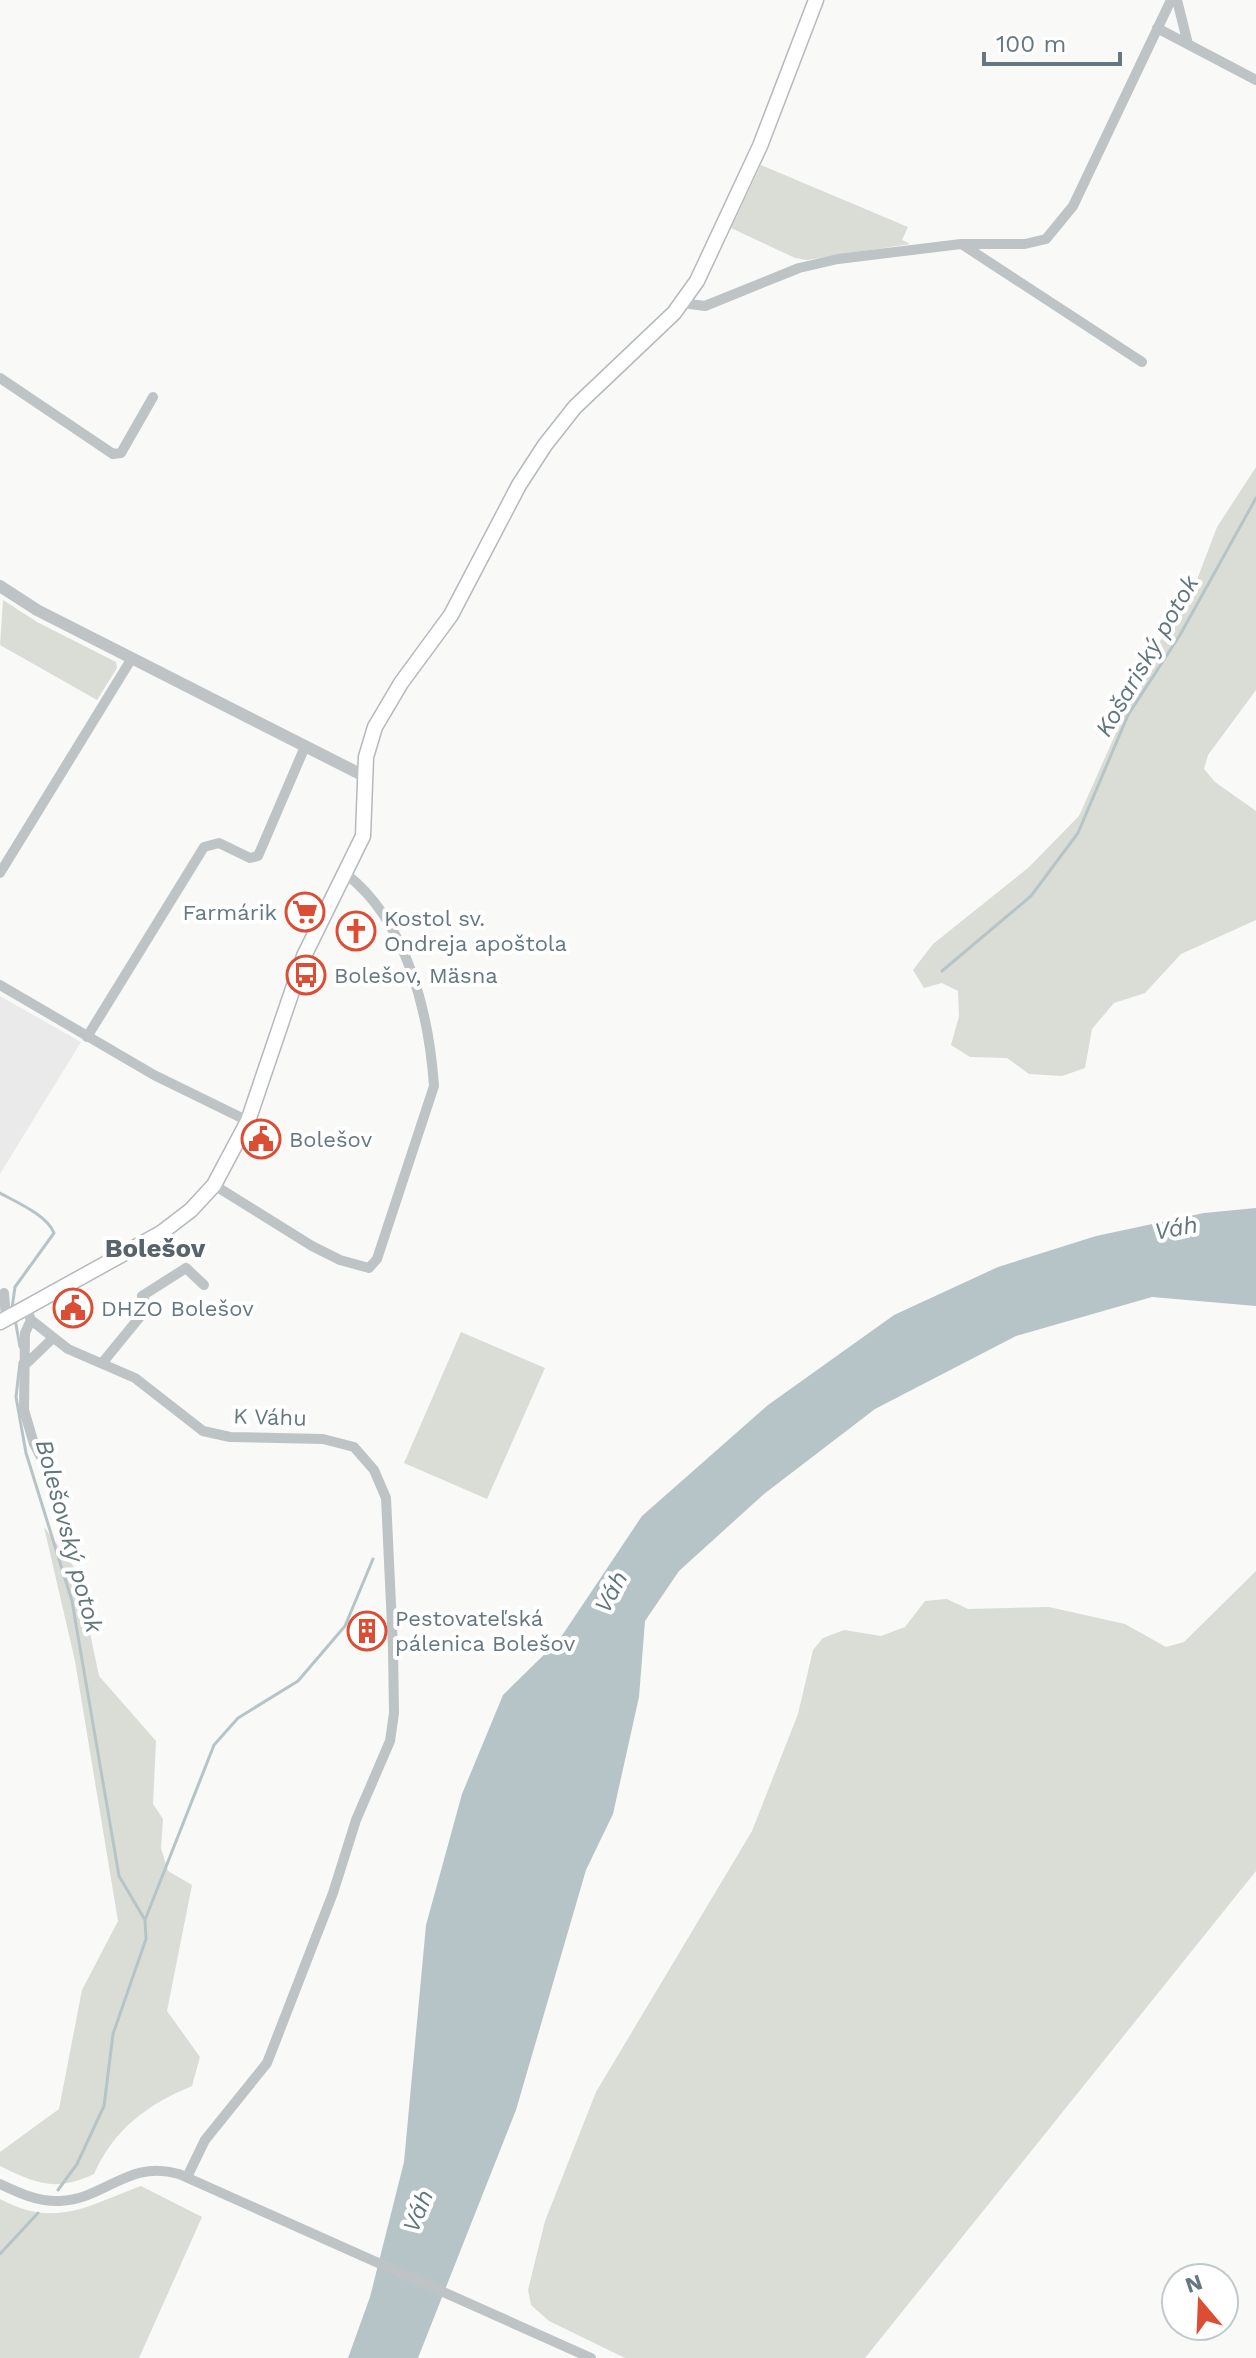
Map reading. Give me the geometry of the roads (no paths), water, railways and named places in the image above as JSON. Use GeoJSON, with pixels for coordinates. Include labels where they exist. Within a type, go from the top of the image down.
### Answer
{"type":"FeatureCollection","features":[{"type":"Feature","properties":{"kind":"main road"},"geometry":{"type":"LineString","coordinates":[[16,1316],[161,1233],[191,1210],[214,1185],[248,1121],[304,956],[346,874],[366,823],[367,750],[375,727],[401,683],[458,604],[532,464],[575,407],[682,303],[708,259],[760,146],[816,0]]}},
{"type":"Feature","properties":{"kind":"street"},"geometry":{"type":"LineString","coordinates":[[682,303],[705,306],[824,261],[961,244],[1025,244],[1046,239],[1073,206],[1171,0]]}},
{"type":"Feature","properties":{"kind":"street"},"geometry":{"type":"LineString","coordinates":[[1177,0],[1188,44]]}},
{"type":"Feature","properties":{"kind":"street"},"geometry":{"type":"LineString","coordinates":[[1157,28],[1256,80]]}},
{"type":"Feature","properties":{"kind":"street"},"geometry":{"type":"LineString","coordinates":[[961,244],[1142,362]]}},
{"type":"Feature","properties":{"kind":"street"},"geometry":{"type":"LineString","coordinates":[[0,378],[113,454],[121,453],[153,397]]}},
{"type":"Feature","properties":{"kind":"street"},"geometry":{"type":"LineString","coordinates":[[0,586],[37,610],[304,749],[366,777]]}},
{"type":"Feature","properties":{"kind":"street"},"geometry":{"type":"LineString","coordinates":[[0,873],[132,658]]}},
{"type":"Feature","properties":{"kind":"street"},"geometry":{"type":"LineString","coordinates":[[87,1037],[204,847],[219,843],[250,858],[258,856],[304,749]]}},
{"type":"Feature","properties":{"kind":"street"},"geometry":{"type":"LineString","coordinates":[[214,1185],[340,1260],[369,1268],[377,1259],[434,1086],[432,1060],[419,987],[409,964],[381,909],[363,887],[346,874]]}},
{"type":"Feature","properties":{"kind":"street"},"geometry":{"type":"LineString","coordinates":[[0,985],[87,1037],[248,1121]]}},
{"type":"Feature","properties":{"kind":"street"},"geometry":{"type":"LineString","coordinates":[[103,1362],[148,1307],[142,1296],[186,1268],[204,1285]]}},
{"type":"Feature","properties":{"kind":"street"},"geometry":{"type":"LineString","coordinates":[[4,1293],[25,1333],[24,1410],[34,1444],[56,1485]]}},
{"type":"Feature","properties":{"kind":"street","name":"K Váhu"},"geometry":{"type":"LineString","coordinates":[[16,1316],[68,1349],[103,1362],[143,1384],[193,1427],[214,1435],[323,1439],[354,1447],[374,1470],[386,1498],[394,1700],[390,1741],[356,1820],[333,1893],[267,2063],[205,2140],[187,2177]]}},
{"type":"Feature","properties":{"kind":"street"},"geometry":{"type":"LineString","coordinates":[[27,1363],[53,1338]]}},
{"type":"Feature","properties":{"kind":"street"},"geometry":{"type":"LineString","coordinates":[[0,2184],[36,2198],[61,2201],[85,2196],[143,2170],[160,2170],[187,2177],[591,2358]]}},
{"type":"Feature","properties":{"kind":"water","name":"Váh"},"geometry":{"type":"Polygon","coordinates":[[[1256,1208],[1256,1306],[1152,1297],[1016,1336],[875,1409],[764,1494],[679,1571],[645,1621],[639,1697],[613,1814],[586,1870],[516,2110],[418,2358],[348,2358],[370,2297],[404,2162],[426,1925],[462,1794],[503,1695],[559,1640],[642,1516],[768,1405],[894,1315],[998,1267],[1096,1236],[1204,1213],[1256,1208]]]}},
{"type":"Feature","properties":{"kind":"waterway","name":"Košariský potok"},"geometry":{"type":"LineString","coordinates":[[942,971],[1031,896],[1078,833],[1128,715],[1180,635],[1256,498]]}},
{"type":"Feature","properties":{"kind":"waterway","name":"Bolešovský potok"},"geometry":{"type":"LineString","coordinates":[[0,1193],[45,1220],[54,1233],[15,1287],[12,1308]]}},
{"type":"Feature","properties":{"kind":"waterway","name":"Bolešovský potok"},"geometry":{"type":"LineString","coordinates":[[15,1319],[20,1347]]}},
{"type":"Feature","properties":{"kind":"waterway","name":"Bolešovský potok"},"geometry":{"type":"LineString","coordinates":[[20,1362],[16,1397],[26,1453],[72,1601],[119,1876],[145,1920]]}},
{"type":"Feature","properties":{"kind":"waterway"},"geometry":{"type":"LineString","coordinates":[[58,2190],[77,2164],[104,2106],[113,2034],[146,1939],[145,1920],[214,1745],[238,1718],[298,1681],[345,1626],[373,1559]]}},
{"type":"Feature","properties":{"kind":"waterway"},"geometry":{"type":"LineString","coordinates":[[0,2254],[38,2213]]}},
{"type":"Feature","properties":{"kind":"place","name":"Farmárik"},"geometry":{"type":"Point","coordinates":[305,912]}},
{"type":"Feature","properties":{"kind":"place","name":"Kostol sv. Ondreja apoštola"},"geometry":{"type":"Point","coordinates":[356,931]}},
{"type":"Feature","properties":{"kind":"place","name":"Bolešov, Mäsna"},"geometry":{"type":"Point","coordinates":[306,975]}},
{"type":"Feature","properties":{"kind":"place","name":"Bolešov"},"geometry":{"type":"Point","coordinates":[261,1139]}},
{"type":"Feature","properties":{"kind":"place","name":"DHZO Bolešov"},"geometry":{"type":"Point","coordinates":[73,1308]}},
{"type":"Feature","properties":{"kind":"place","name":"Pestovateľská pálenica Bolešov"},"geometry":{"type":"Point","coordinates":[367,1631]}},
{"type":"Feature","properties":{"kind":"district","name":"Bolešov"},"geometry":{"type":"Point","coordinates":[155,1248]}}]}
